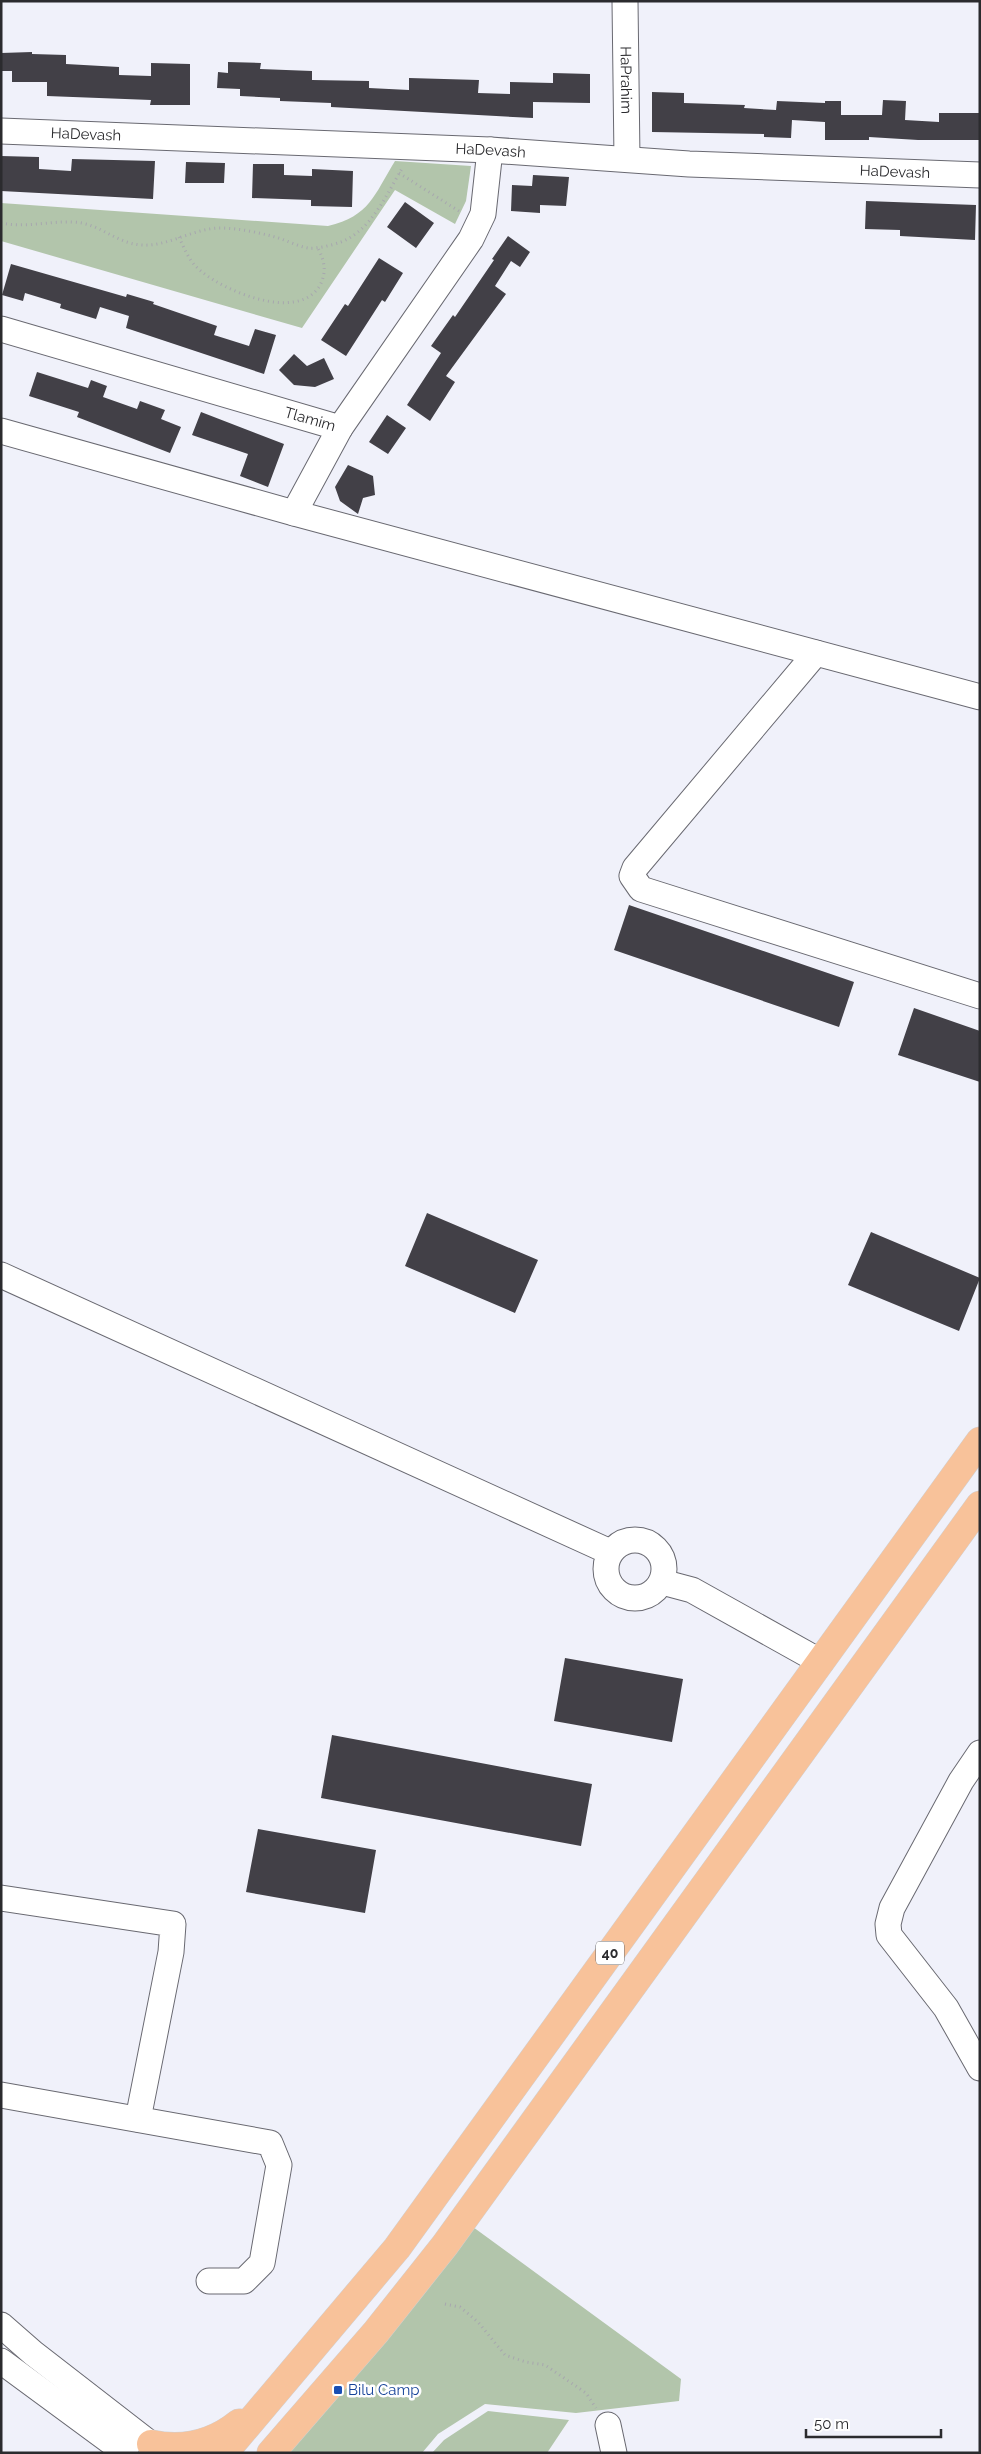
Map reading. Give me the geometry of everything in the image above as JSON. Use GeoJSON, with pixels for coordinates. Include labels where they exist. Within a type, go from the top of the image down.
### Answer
{"type":"FeatureCollection","features":[{"type":"Feature","properties":{"kind":"highway","name":"40"},"geometry":{"type":"LineString","coordinates":[[224,2453],[402,2242],[980,1441]]}},
{"type":"Feature","properties":{"kind":"highway","name":"40"},"geometry":{"type":"LineString","coordinates":[[271,2453],[376,2332],[445,2246],[980,1505]]}},
{"type":"Feature","properties":{"kind":"highway"},"geometry":{"type":"LineString","coordinates":[[146,2450],[210,2442],[223,2436],[270,2398]]}},
{"type":"Feature","properties":{"kind":"street","name":"HaPrahim"},"geometry":{"type":"LineString","coordinates":[[625,1],[627,159]]}},
{"type":"Feature","properties":{"kind":"street","name":"HaDevash"},"geometry":{"type":"LineString","coordinates":[[1,132],[490,150],[690,164],[980,175]]}},
{"type":"Feature","properties":{"kind":"street","name":"Tlamim"},"geometry":{"type":"LineString","coordinates":[[1,329],[340,428],[471,239],[483,214],[490,150]]}},
{"type":"Feature","properties":{"kind":"street"},"geometry":{"type":"LineString","coordinates":[[294,513],[340,428]]}},
{"type":"Feature","properties":{"kind":"street"},"geometry":{"type":"LineString","coordinates":[[1,430],[294,513],[980,697]]}},
{"type":"Feature","properties":{"kind":"street"},"geometry":{"type":"LineString","coordinates":[[816,653],[635,868],[632,876],[641,889],[980,996]]}},
{"type":"Feature","properties":{"kind":"street"},"geometry":{"type":"LineString","coordinates":[[1,1275],[610,1552]]}},
{"type":"Feature","properties":{"kind":"street"},"geometry":{"type":"LineString","coordinates":[[626,1540],[645,1541],[654,1546],[664,1562],[662,1582],[648,1595],[629,1598],[620,1594],[607,1580],[606,1561],[610,1552],[626,1540]]}},
{"type":"Feature","properties":{"kind":"street"},"geometry":{"type":"LineString","coordinates":[[662,1582],[692,1590],[821,1662]]}},
{"type":"Feature","properties":{"kind":"street"},"geometry":{"type":"LineString","coordinates":[[980,1753],[961,1781],[892,1908],[888,1924],[889,1935],[946,2008],[980,2068]]}},
{"type":"Feature","properties":{"kind":"street"},"geometry":{"type":"LineString","coordinates":[[1,1898],[173,1924],[171,1952],[138,2119]]}},
{"type":"Feature","properties":{"kind":"street"},"geometry":{"type":"LineString","coordinates":[[1,2094],[270,2143],[279,2165],[262,2263],[244,2281],[210,2281]]}},
{"type":"Feature","properties":{"kind":"street"},"geometry":{"type":"LineString","coordinates":[[1,2325],[60,2389]]}},
{"type":"Feature","properties":{"kind":"street"},"geometry":{"type":"LineString","coordinates":[[1,2361],[60,2389],[146,2450]]}},
{"type":"Feature","properties":{"kind":"street"},"geometry":{"type":"LineString","coordinates":[[608,2425],[614,2453]]}},
{"type":"Feature","properties":{"kind":"path"},"geometry":{"type":"LineString","coordinates":[[1,223],[40,225],[73,222],[99,226],[115,238],[140,245],[156,244],[218,228],[250,231],[308,248],[318,248],[342,242],[357,233],[368,222],[416,147]]}},
{"type":"Feature","properties":{"kind":"path"},"geometry":{"type":"LineString","coordinates":[[399,173],[479,223]]}},
{"type":"Feature","properties":{"kind":"path"},"geometry":{"type":"LineString","coordinates":[[179,237],[189,258],[202,272],[222,285],[248,296],[275,303],[297,303],[313,296],[322,282],[326,263],[318,248]]}},
{"type":"Feature","properties":{"kind":"path"},"geometry":{"type":"LineString","coordinates":[[445,2304],[460,2307],[478,2322],[505,2355],[545,2365],[586,2393],[608,2425]]}},
{"type":"Feature","properties":{"kind":"green space"},"geometry":{"type":"Polygon","coordinates":[[[395,161],[471,166],[466,201],[455,224],[395,190],[302,328],[1,241],[1,203],[328,226],[342,222],[362,210],[376,194],[395,161]]]}},
{"type":"Feature","properties":{"kind":"green space"},"geometry":{"type":"Polygon","coordinates":[[[473,2227],[681,2379],[679,2401],[576,2413],[485,2404],[438,2434],[422,2453],[284,2453],[473,2227]]]}},
{"type":"Feature","properties":{"kind":"green space"},"geometry":{"type":"Polygon","coordinates":[[[488,2411],[569,2420],[547,2453],[432,2453],[444,2440],[488,2411]]]}},
{"type":"Feature","properties":{"kind":"building"},"geometry":{"type":"Polygon","coordinates":[[[32,52],[32,54],[66,55],[66,64],[119,67],[119,75],[151,76],[151,63],[190,64],[190,105],[150,105],[151,100],[47,96],[47,82],[12,82],[12,71],[1,71],[1,53],[32,52]]]}},
{"type":"Feature","properties":{"kind":"building"},"geometry":{"type":"Polygon","coordinates":[[[228,62],[261,63],[260,69],[312,71],[312,80],[369,81],[369,88],[409,90],[409,78],[479,80],[478,93],[510,94],[510,82],[553,83],[553,73],[590,74],[590,103],[533,102],[533,118],[331,107],[331,103],[280,101],[280,98],[240,96],[240,89],[217,88],[218,72],[228,73],[228,62]]]}},
{"type":"Feature","properties":{"kind":"building"},"geometry":{"type":"Polygon","coordinates":[[[652,92],[684,93],[684,103],[745,105],[744,108],[776,110],[777,101],[825,103],[825,101],[841,101],[841,115],[882,115],[883,100],[906,101],[905,120],[939,122],[939,113],[980,113],[980,140],[918,140],[869,137],[869,140],[825,140],[825,122],[792,120],[791,138],[764,137],[764,134],[652,132],[652,92]]]}},
{"type":"Feature","properties":{"kind":"building"},"geometry":{"type":"Polygon","coordinates":[[[1,156],[39,157],[39,169],[71,171],[72,159],[155,161],[153,199],[1,191],[1,156]]]}},
{"type":"Feature","properties":{"kind":"building"},"geometry":{"type":"Polygon","coordinates":[[[186,162],[225,163],[224,183],[185,183],[186,162]]]}},
{"type":"Feature","properties":{"kind":"building"},"geometry":{"type":"Polygon","coordinates":[[[253,164],[284,164],[284,175],[312,176],[312,169],[353,171],[352,207],[311,206],[311,200],[252,198],[253,164]]]}},
{"type":"Feature","properties":{"kind":"building"},"geometry":{"type":"Polygon","coordinates":[[[533,175],[569,177],[566,206],[540,205],[540,213],[511,211],[512,185],[532,186],[533,175]]]}},
{"type":"Feature","properties":{"kind":"building"},"geometry":{"type":"Polygon","coordinates":[[[866,201],[976,205],[975,240],[900,236],[900,230],[865,229],[866,201]]]}},
{"type":"Feature","properties":{"kind":"building"},"geometry":{"type":"Polygon","coordinates":[[[405,202],[434,223],[416,248],[387,227],[405,202]]]}},
{"type":"Feature","properties":{"kind":"building"},"geometry":{"type":"Polygon","coordinates":[[[508,236],[530,252],[520,267],[511,261],[495,286],[506,294],[446,376],[455,382],[430,421],[407,405],[441,353],[431,346],[453,315],[455,317],[508,236]]]}},
{"type":"Feature","properties":{"kind":"building"},"geometry":{"type":"Polygon","coordinates":[[[379,258],[403,273],[385,302],[382,300],[346,356],[321,340],[345,304],[348,306],[379,258]]]}},
{"type":"Feature","properties":{"kind":"building"},"geometry":{"type":"Polygon","coordinates":[[[11,264],[126,297],[127,294],[154,302],[153,304],[217,326],[214,335],[249,346],[255,329],[276,335],[264,374],[126,328],[129,316],[100,307],[96,319],[60,308],[61,304],[25,293],[23,301],[2,295],[11,264]]]}},
{"type":"Feature","properties":{"kind":"building"},"geometry":{"type":"Polygon","coordinates":[[[294,354],[307,366],[324,358],[334,379],[315,387],[294,385],[279,370],[294,354]]]}},
{"type":"Feature","properties":{"kind":"building"},"geometry":{"type":"Polygon","coordinates":[[[37,372],[88,388],[91,380],[107,386],[103,397],[137,409],[140,401],[165,410],[161,419],[181,427],[170,453],[77,417],[79,412],[29,396],[37,372]]]}},
{"type":"Feature","properties":{"kind":"building"},"geometry":{"type":"Polygon","coordinates":[[[201,412],[284,444],[268,487],[240,476],[248,454],[192,435],[201,412]]]}},
{"type":"Feature","properties":{"kind":"building"},"geometry":{"type":"Polygon","coordinates":[[[387,415],[406,428],[388,454],[369,442],[387,415]]]}},
{"type":"Feature","properties":{"kind":"building"},"geometry":{"type":"Polygon","coordinates":[[[348,465],[373,476],[375,495],[363,498],[358,514],[340,501],[335,487],[348,465]]]}},
{"type":"Feature","properties":{"kind":"building"},"geometry":{"type":"Polygon","coordinates":[[[629,905],[854,982],[839,1027],[614,950],[629,905]]]}},
{"type":"Feature","properties":{"kind":"building"},"geometry":{"type":"Polygon","coordinates":[[[914,1008],[980,1031],[980,1082],[898,1055],[914,1008]]]}},
{"type":"Feature","properties":{"kind":"building"},"geometry":{"type":"Polygon","coordinates":[[[427,1213],[538,1260],[515,1313],[405,1266],[427,1213]]]}},
{"type":"Feature","properties":{"kind":"building"},"geometry":{"type":"Polygon","coordinates":[[[871,1232],[980,1278],[959,1331],[848,1285],[871,1232]]]}},
{"type":"Feature","properties":{"kind":"building"},"geometry":{"type":"Polygon","coordinates":[[[565,1658],[683,1679],[672,1742],[554,1721],[565,1658]]]}},
{"type":"Feature","properties":{"kind":"building"},"geometry":{"type":"Polygon","coordinates":[[[332,1735],[592,1784],[581,1846],[321,1798],[332,1735]]]}},
{"type":"Feature","properties":{"kind":"building"},"geometry":{"type":"Polygon","coordinates":[[[258,1829],[376,1850],[365,1913],[246,1892],[258,1829]]]}},
{"type":"Feature","properties":{"kind":"place","name":"Bilu Camp"},"geometry":{"type":"Point","coordinates":[338,2390]}}]}
